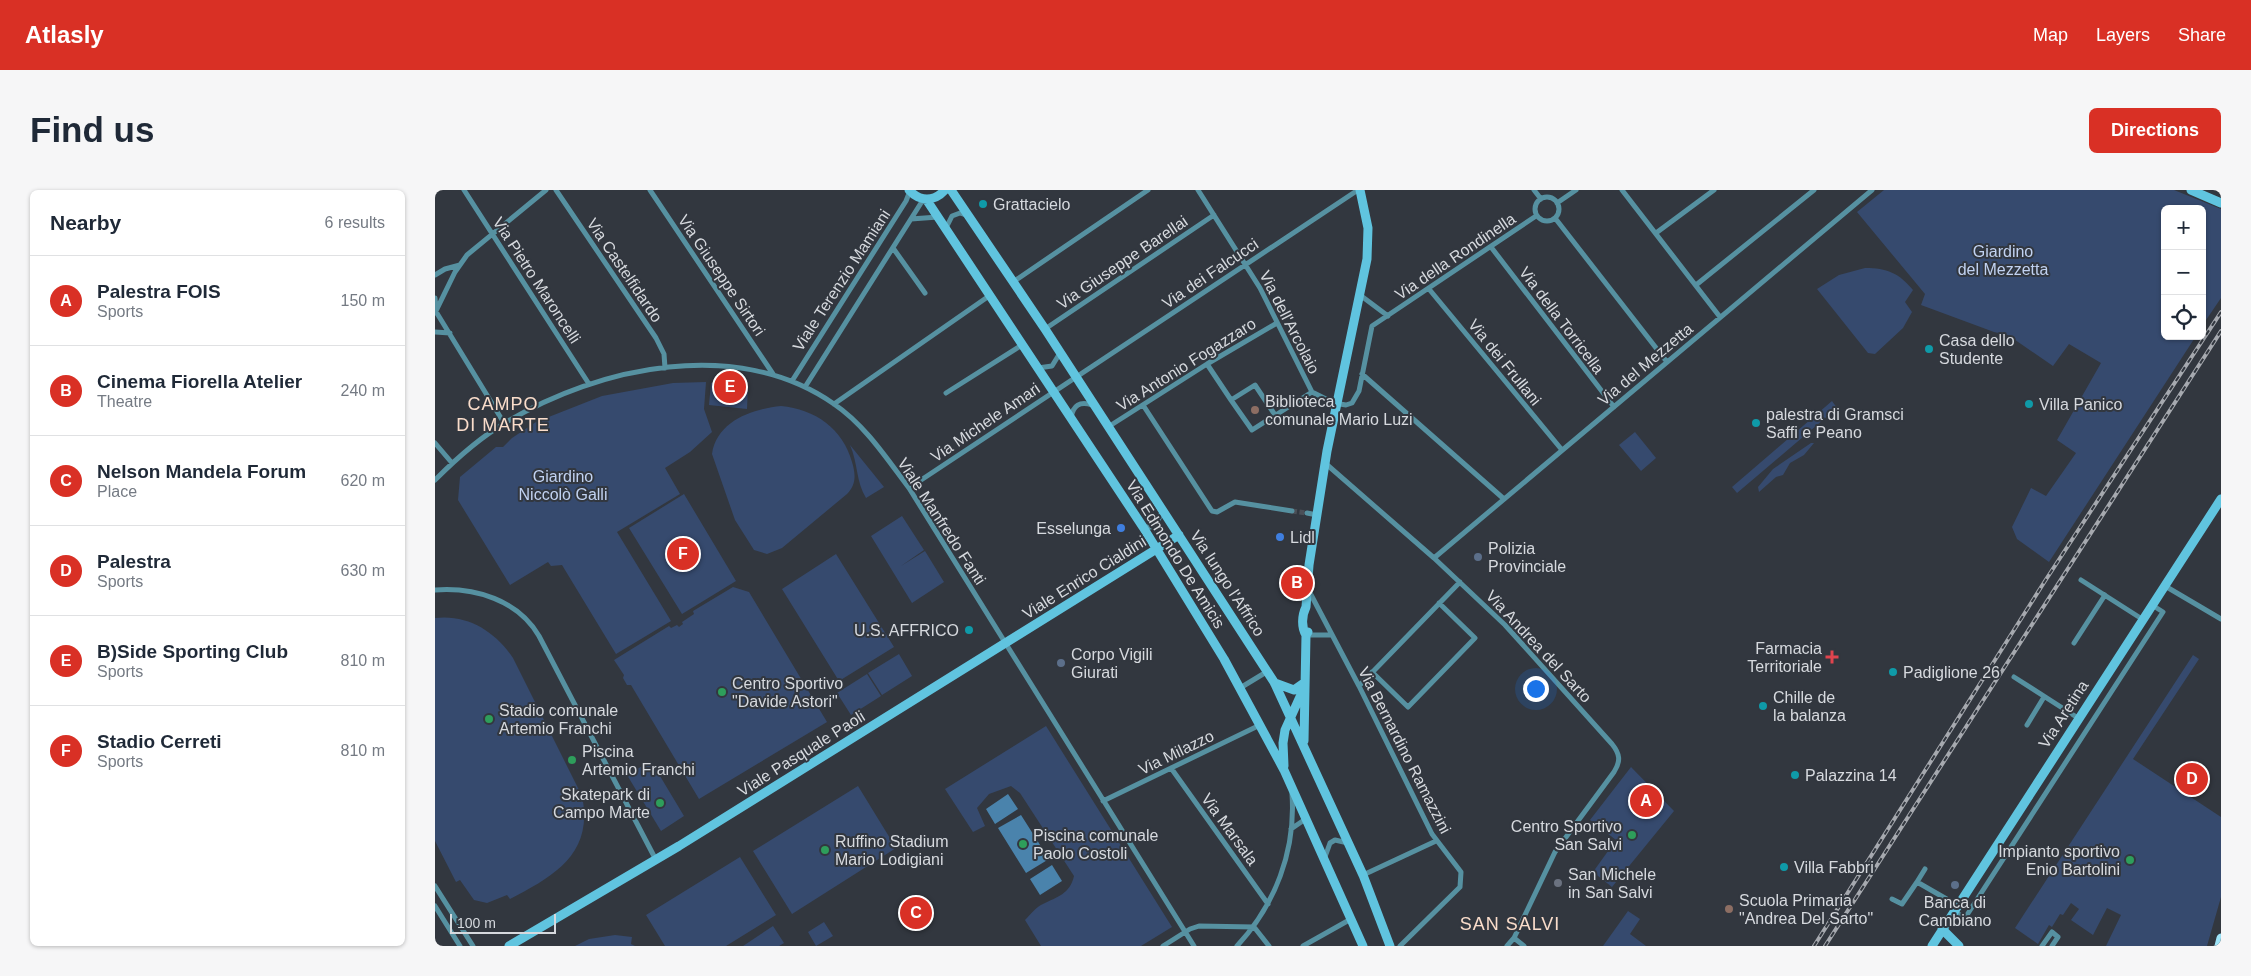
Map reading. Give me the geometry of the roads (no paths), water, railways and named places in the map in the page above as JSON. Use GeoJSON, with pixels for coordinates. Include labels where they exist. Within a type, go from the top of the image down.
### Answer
{"type":"FeatureCollection","features":[{"type":"Feature","properties":{"kind":"main road"},"geometry":{"type":"LineString","coordinates":[[2219,946],[2221,938]]}},
{"type":"Feature","properties":{"kind":"street","name":"Via Pietro Maroncelli"},"geometry":{"type":"LineString","coordinates":[[464,190],[589,384]]}},
{"type":"Feature","properties":{"kind":"street"},"geometry":{"type":"LineString","coordinates":[[435,311],[459,265],[470,252],[546,190]]}},
{"type":"Feature","properties":{"kind":"street","name":"Via Castelfidardo"},"geometry":{"type":"LineString","coordinates":[[556,190],[656,338],[664,354],[665,368]]}},
{"type":"Feature","properties":{"kind":"street","name":"Via Giuseppe Sirtori"},"geometry":{"type":"LineString","coordinates":[[650,190],[773,374]]}},
{"type":"Feature","properties":{"kind":"street"},"geometry":{"type":"LineString","coordinates":[[910,190],[917,197],[926,199],[937,197],[945,190]]}},
{"type":"Feature","properties":{"kind":"street","name":"Viale Terenzio Mamiani"},"geometry":{"type":"LineString","coordinates":[[792,381],[906,201],[910,190]]}},
{"type":"Feature","properties":{"kind":"street","name":"Via lungo l'Affrico"},"geometry":{"type":"LineString","coordinates":[[951,190],[1045,329],[1107,427],[1268,671],[1304,743],[1363,875],[1390,946]]}},
{"type":"Feature","properties":{"kind":"street"},"geometry":{"type":"LineString","coordinates":[[1013,282],[1148,190]]}},
{"type":"Feature","properties":{"kind":"street","name":"Via dell'Arcolaio"},"geometry":{"type":"LineString","coordinates":[[1198,190],[1246,264],[1312,392],[1337,404]]}},
{"type":"Feature","properties":{"kind":"street"},"geometry":{"type":"LineString","coordinates":[[1304,743],[1306,635],[1309,631],[1309,612],[1306,607],[1307,586],[1325,463],[1367,259],[1368,237],[1359,190]]}},
{"type":"Feature","properties":{"kind":"street","name":"Via dei Falcucci"},"geometry":{"type":"LineString","coordinates":[[1075,377],[1359,190]]}},
{"type":"Feature","properties":{"kind":"street"},"geometry":{"type":"LineString","coordinates":[[1534,190],[1541,199],[1550,198],[1557,203],[1559,209],[1555,218],[1667,362]]}},
{"type":"Feature","properties":{"kind":"street"},"geometry":{"type":"LineString","coordinates":[[1557,203],[1576,190]]}},
{"type":"Feature","properties":{"kind":"street"},"geometry":{"type":"LineString","coordinates":[[1622,190],[1720,317]]}},
{"type":"Feature","properties":{"kind":"street"},"geometry":{"type":"LineString","coordinates":[[1655,233],[1714,190]]}},
{"type":"Feature","properties":{"kind":"street","name":"Via del Mezzetta"},"geometry":{"type":"LineString","coordinates":[[1434,558],[1872,190]]}},
{"type":"Feature","properties":{"kind":"street"},"geometry":{"type":"LineString","coordinates":[[2191,190],[2221,203]]}},
{"type":"Feature","properties":{"kind":"street"},"geometry":{"type":"LineString","coordinates":[[1696,285],[1811,191]]}},
{"type":"Feature","properties":{"kind":"street","name":"Via Edmondo De Amicis"},"geometry":{"type":"LineString","coordinates":[[926,199],[1143,527],[1193,606],[1284,770],[1363,946]]}},
{"type":"Feature","properties":{"kind":"street","name":"Viale Terenzio Mamiani"},"geometry":{"type":"LineString","coordinates":[[805,387],[921,202],[926,199]]}},
{"type":"Feature","properties":{"kind":"street","name":"Via della Rondinella"},"geometry":{"type":"LineString","coordinates":[[1536,216],[1535,206],[1541,199]]}},
{"type":"Feature","properties":{"kind":"street"},"geometry":{"type":"LineString","coordinates":[[946,230],[948,221],[952,216],[960,213],[969,217]]}},
{"type":"Feature","properties":{"kind":"street","name":"Via Giuseppe Barellai"},"geometry":{"type":"LineString","coordinates":[[1045,329],[1214,215]]}},
{"type":"Feature","properties":{"kind":"street","name":"Via della Rondinella"},"geometry":{"type":"LineString","coordinates":[[1536,216],[1545,222],[1555,218]]}},
{"type":"Feature","properties":{"kind":"street","name":"Via della Rondinella"},"geometry":{"type":"LineString","coordinates":[[1362,374],[1372,326],[1536,216]]}},
{"type":"Feature","properties":{"kind":"street","name":"Viale Terenzio Mamiani"},"geometry":{"type":"LineString","coordinates":[[911,219],[938,217]]}},
{"type":"Feature","properties":{"kind":"street","name":"Via della Torricella"},"geometry":{"type":"LineString","coordinates":[[1491,247],[1614,407]]}},
{"type":"Feature","properties":{"kind":"street"},"geometry":{"type":"LineString","coordinates":[[893,248],[925,293]]}},
{"type":"Feature","properties":{"kind":"street"},"geometry":{"type":"LineString","coordinates":[[435,275],[459,265]]}},
{"type":"Feature","properties":{"kind":"street","name":"Via dei Frullani"},"geometry":{"type":"LineString","coordinates":[[1429,289],[1562,450]]}},
{"type":"Feature","properties":{"kind":"street","name":"Via della Rondinella"},"geometry":{"type":"LineString","coordinates":[[1360,295],[1388,316]]}},
{"type":"Feature","properties":{"kind":"street"},"geometry":{"type":"LineString","coordinates":[[834,404],[989,296]]}},
{"type":"Feature","properties":{"kind":"street"},"geometry":{"type":"LineString","coordinates":[[435,298],[435,311],[504,423]]}},
{"type":"Feature","properties":{"kind":"street","name":"Via Antonio Fogazzaro"},"geometry":{"type":"LineString","coordinates":[[1107,427],[1207,364],[1277,323]]}},
{"type":"Feature","properties":{"kind":"street"},"geometry":{"type":"LineString","coordinates":[[435,332],[450,333]]}},
{"type":"Feature","properties":{"kind":"street"},"geometry":{"type":"LineString","coordinates":[[946,393],[1022,345]]}},
{"type":"Feature","properties":{"kind":"street"},"geometry":{"type":"LineString","coordinates":[[1038,368],[1051,367],[1056,362],[1060,353]]}},
{"type":"Feature","properties":{"kind":"street"},"geometry":{"type":"LineString","coordinates":[[1207,364],[1251,430],[1312,392]]}},
{"type":"Feature","properties":{"kind":"street","name":"Viale Manfredo Fanti"},"geometry":{"type":"LineString","coordinates":[[435,480],[452,463],[504,423],[537,406],[589,384],[625,374],[665,368],[725,366],[773,374],[805,387],[834,404],[862,429],[909,488],[1194,946]]}},
{"type":"Feature","properties":{"kind":"street"},"geometry":{"type":"LineString","coordinates":[[1337,404],[1346,405],[1353,401],[1359,391],[1362,374]]}},
{"type":"Feature","properties":{"kind":"street"},"geometry":{"type":"LineString","coordinates":[[1362,374],[1504,499]]}},
{"type":"Feature","properties":{"kind":"street","name":"Via Michele Amari"},"geometry":{"type":"LineString","coordinates":[[909,488],[1075,377]]}},
{"type":"Feature","properties":{"kind":"street"},"geometry":{"type":"LineString","coordinates":[[1231,400],[1255,385],[1275,415]]}},
{"type":"Feature","properties":{"kind":"street"},"geometry":{"type":"LineString","coordinates":[[1071,418],[1074,408],[1078,404],[1093,405]]}},
{"type":"Feature","properties":{"kind":"street"},"geometry":{"type":"LineString","coordinates":[[1143,405],[1212,511],[1217,512],[1235,502],[1292,511]]}},
{"type":"Feature","properties":{"kind":"street"},"geometry":{"type":"LineString","coordinates":[[435,443],[452,463]]}},
{"type":"Feature","properties":{"kind":"street","name":"Via Andrea del Sarto"},"geometry":{"type":"LineString","coordinates":[[1325,463],[1434,558],[1513,633],[1609,740],[1619,754],[1618,767],[1555,852],[1516,939],[1507,946]]}},
{"type":"Feature","properties":{"kind":"street","name":"Via Aretina"},"geometry":{"type":"LineString","coordinates":[[1932,946],[2221,499]]}},
{"type":"Feature","properties":{"kind":"street"},"geometry":{"type":"LineString","coordinates":[[1143,527],[1154,527],[1163,511]]}},
{"type":"Feature","properties":{"kind":"street"},"geometry":{"type":"LineString","coordinates":[[1307,513],[1317,515]]}},
{"type":"Feature","properties":{"kind":"street","name":"Viale Enrico Cialdini"},"geometry":{"type":"LineString","coordinates":[[1006,644],[1179,535]]}},
{"type":"Feature","properties":{"kind":"street"},"geometry":{"type":"LineString","coordinates":[[2081,580],[2142,619]]}},
{"type":"Feature","properties":{"kind":"street"},"geometry":{"type":"LineString","coordinates":[[1359,686],[1460,582]]}},
{"type":"Feature","properties":{"kind":"street","name":"Via Bernardino Ramazzini"},"geometry":{"type":"LineString","coordinates":[[1307,586],[1436,841],[1461,872],[1460,887],[1400,946]]}},
{"type":"Feature","properties":{"kind":"street"},"geometry":{"type":"LineString","coordinates":[[2165,586],[2221,619]]}},
{"type":"Feature","properties":{"kind":"street"},"geometry":{"type":"LineString","coordinates":[[435,590],[464,591],[491,598],[516,609],[527,619],[544,644],[656,860]]}},
{"type":"Feature","properties":{"kind":"street"},"geometry":{"type":"LineString","coordinates":[[2074,643],[2105,595]]}},
{"type":"Feature","properties":{"kind":"street"},"geometry":{"type":"LineString","coordinates":[[1373,672],[1408,707],[1475,638],[1439,603]]}},
{"type":"Feature","properties":{"kind":"street"},"geometry":{"type":"LineString","coordinates":[[1917,882],[1956,908],[1965,918],[2163,612],[2152,605]]}},
{"type":"Feature","properties":{"kind":"street"},"geometry":{"type":"LineString","coordinates":[[1306,635],[1332,635]]}},
{"type":"Feature","properties":{"kind":"street","name":"Viale Pasquale Paoli"},"geometry":{"type":"LineString","coordinates":[[509,946],[612,887],[1006,644]]}},
{"type":"Feature","properties":{"kind":"street"},"geometry":{"type":"LineString","coordinates":[[1240,688],[1268,671]]}},
{"type":"Feature","properties":{"kind":"street"},"geometry":{"type":"LineString","coordinates":[[2015,677],[2078,718]]}},
{"type":"Feature","properties":{"kind":"street"},"geometry":{"type":"LineString","coordinates":[[1275,684],[1294,690],[1305,683]]}},
{"type":"Feature","properties":{"kind":"street"},"geometry":{"type":"LineString","coordinates":[[1284,770],[1283,738],[1305,683]]}},
{"type":"Feature","properties":{"kind":"street"},"geometry":{"type":"LineString","coordinates":[[2027,725],[2044,697]]}},
{"type":"Feature","properties":{"kind":"street","name":"Via Milazzo"},"geometry":{"type":"LineString","coordinates":[[1103,801],[1260,725]]}},
{"type":"Feature","properties":{"kind":"street","name":"Via Marsala"},"geometry":{"type":"LineString","coordinates":[[1171,768],[1268,904]]}},
{"type":"Feature","properties":{"kind":"street"},"geometry":{"type":"LineString","coordinates":[[1237,946],[1254,927],[1268,904],[1285,862],[1291,829],[1292,786]]}},
{"type":"Feature","properties":{"kind":"street"},"geometry":{"type":"LineString","coordinates":[[1291,829],[1307,818]]}},
{"type":"Feature","properties":{"kind":"street"},"geometry":{"type":"LineString","coordinates":[[1325,858],[1330,843],[1335,840],[1348,843]]}},
{"type":"Feature","properties":{"kind":"street"},"geometry":{"type":"LineString","coordinates":[[1363,875],[1436,841]]}},
{"type":"Feature","properties":{"kind":"street"},"geometry":{"type":"LineString","coordinates":[[1892,899],[1902,904],[1925,869]]}},
{"type":"Feature","properties":{"kind":"street"},"geometry":{"type":"LineString","coordinates":[[1973,882],[1984,889]]}},
{"type":"Feature","properties":{"kind":"street"},"geometry":{"type":"LineString","coordinates":[[435,886],[473,946]]}},
{"type":"Feature","properties":{"kind":"street"},"geometry":{"type":"LineString","coordinates":[[435,906],[460,946]]}},
{"type":"Feature","properties":{"kind":"street"},"geometry":{"type":"LineString","coordinates":[[1303,946],[1351,919]]}},
{"type":"Feature","properties":{"kind":"street"},"geometry":{"type":"LineString","coordinates":[[1163,946],[1186,932],[1203,926],[1254,927]]}},
{"type":"Feature","properties":{"kind":"street"},"geometry":{"type":"LineString","coordinates":[[1254,927],[1269,946]]}},
{"type":"Feature","properties":{"kind":"street"},"geometry":{"type":"LineString","coordinates":[[1942,929],[1959,946]]}},
{"type":"Feature","properties":{"kind":"street"},"geometry":{"type":"LineString","coordinates":[[2042,946],[2051,932],[2058,937],[2051,946]]}},
{"type":"Feature","properties":{"kind":"street"},"geometry":{"type":"LineString","coordinates":[[1383,946],[1387,937]]}},
{"type":"Feature","properties":{"kind":"street"},"geometry":{"type":"LineString","coordinates":[[1516,939],[1524,946]]}},
{"type":"Feature","properties":{"kind":"tunnel"},"geometry":{"type":"LineString","coordinates":[[1292,511],[1307,513]]}},
{"type":"Feature","properties":{"kind":"railway"},"geometry":{"type":"LineString","coordinates":[[1814,946],[2045,581],[2221,312]]}},
{"type":"Feature","properties":{"kind":"railway"},"geometry":{"type":"LineString","coordinates":[[1825,946],[2221,331]]}},
{"type":"Feature","properties":{"kind":"place","name":"Grattacielo"},"geometry":{"type":"Point","coordinates":[983,204]}},
{"type":"Feature","properties":{"kind":"place","name":"Casa dello Studente"},"geometry":{"type":"Point","coordinates":[1929,349]}},
{"type":"Feature","properties":{"kind":"place","name":"B)Side Sporting Club"},"geometry":{"type":"Point","coordinates":[730,387]}},
{"type":"Feature","properties":{"kind":"place","name":"Villa Panico"},"geometry":{"type":"Point","coordinates":[2029,404]}},
{"type":"Feature","properties":{"kind":"place","name":"Biblioteca comunale Mario Luzi"},"geometry":{"type":"Point","coordinates":[1255,410]}},
{"type":"Feature","properties":{"kind":"place","name":"palestra di Gramsci Saffi e Peano"},"geometry":{"type":"Point","coordinates":[1756,423]}},
{"type":"Feature","properties":{"kind":"place","name":"Esselunga"},"geometry":{"type":"Point","coordinates":[1121,528]}},
{"type":"Feature","properties":{"kind":"place","name":"Lidl"},"geometry":{"type":"Point","coordinates":[1280,537]}},
{"type":"Feature","properties":{"kind":"place","name":"Stadio Cerreti"},"geometry":{"type":"Point","coordinates":[683,554]}},
{"type":"Feature","properties":{"kind":"place","name":"Polizia Provinciale"},"geometry":{"type":"Point","coordinates":[1478,557]}},
{"type":"Feature","properties":{"kind":"place","name":"Cinema Fiorella Atelier"},"geometry":{"type":"Point","coordinates":[1297,583]}},
{"type":"Feature","properties":{"kind":"place","name":"U.S. AFFRICO"},"geometry":{"type":"Point","coordinates":[969,630]}},
{"type":"Feature","properties":{"kind":"place","name":"Farmacia Territoriale"},"geometry":{"type":"Point","coordinates":[1832,657]}},
{"type":"Feature","properties":{"kind":"place","name":"Corpo Vigili Giurati"},"geometry":{"type":"Point","coordinates":[1061,663]}},
{"type":"Feature","properties":{"kind":"place","name":"Padiglione 26"},"geometry":{"type":"Point","coordinates":[1893,672]}},
{"type":"Feature","properties":{"kind":"place","name":"Centro Sportivo \"Davide Astori\""},"geometry":{"type":"Point","coordinates":[722,692]}},
{"type":"Feature","properties":{"kind":"place","name":"Chille de la balanza"},"geometry":{"type":"Point","coordinates":[1763,706]}},
{"type":"Feature","properties":{"kind":"place","name":"Stadio comunale Artemio Franchi"},"geometry":{"type":"Point","coordinates":[489,719]}},
{"type":"Feature","properties":{"kind":"place","name":"Piscina Artemio Franchi"},"geometry":{"type":"Point","coordinates":[572,760]}},
{"type":"Feature","properties":{"kind":"place","name":"Palazzina 14"},"geometry":{"type":"Point","coordinates":[1795,775]}},
{"type":"Feature","properties":{"kind":"place","name":"Palestra"},"geometry":{"type":"Point","coordinates":[2192,779]}},
{"type":"Feature","properties":{"kind":"place","name":"Palestra FOIS"},"geometry":{"type":"Point","coordinates":[1646,801]}},
{"type":"Feature","properties":{"kind":"place","name":"Skatepark di Campo Marte"},"geometry":{"type":"Point","coordinates":[660,803]}},
{"type":"Feature","properties":{"kind":"place","name":"Centro Sportivo San Salvi"},"geometry":{"type":"Point","coordinates":[1632,835]}},
{"type":"Feature","properties":{"kind":"place","name":"Piscina comunale Paolo Costoli"},"geometry":{"type":"Point","coordinates":[1023,844]}},
{"type":"Feature","properties":{"kind":"place","name":"Ruffino Stadium Mario Lodigiani"},"geometry":{"type":"Point","coordinates":[825,850]}},
{"type":"Feature","properties":{"kind":"place","name":"Impianto sportivo Enio Bartolini"},"geometry":{"type":"Point","coordinates":[2130,860]}},
{"type":"Feature","properties":{"kind":"place","name":"Villa Fabbri"},"geometry":{"type":"Point","coordinates":[1784,867]}},
{"type":"Feature","properties":{"kind":"place","name":"San Michele in San Salvi"},"geometry":{"type":"Point","coordinates":[1558,883]}},
{"type":"Feature","properties":{"kind":"place","name":"Banca di Cambiano"},"geometry":{"type":"Point","coordinates":[1955,885]}},
{"type":"Feature","properties":{"kind":"place","name":"Scuola Primaria \"Andrea Del Sarto\""},"geometry":{"type":"Point","coordinates":[1729,909]}},
{"type":"Feature","properties":{"kind":"place","name":"Nelson Mandela Forum"},"geometry":{"type":"Point","coordinates":[916,913]}},
{"type":"Feature","properties":{"kind":"district","name":"CAMPO DI MARTE"},"geometry":{"type":"Point","coordinates":[503,414]}},
{"type":"Feature","properties":{"kind":"district","name":"SAN SALVI"},"geometry":{"type":"Point","coordinates":[1510,924]}},
{"type":"Feature","properties":{"kind":"park label","name":"Giardino del Mezzetta"},"geometry":{"type":"Point","coordinates":[2003,260]}},
{"type":"Feature","properties":{"kind":"park label","name":"Giardino Niccolò Galli"},"geometry":{"type":"Point","coordinates":[563,485]}}]}
